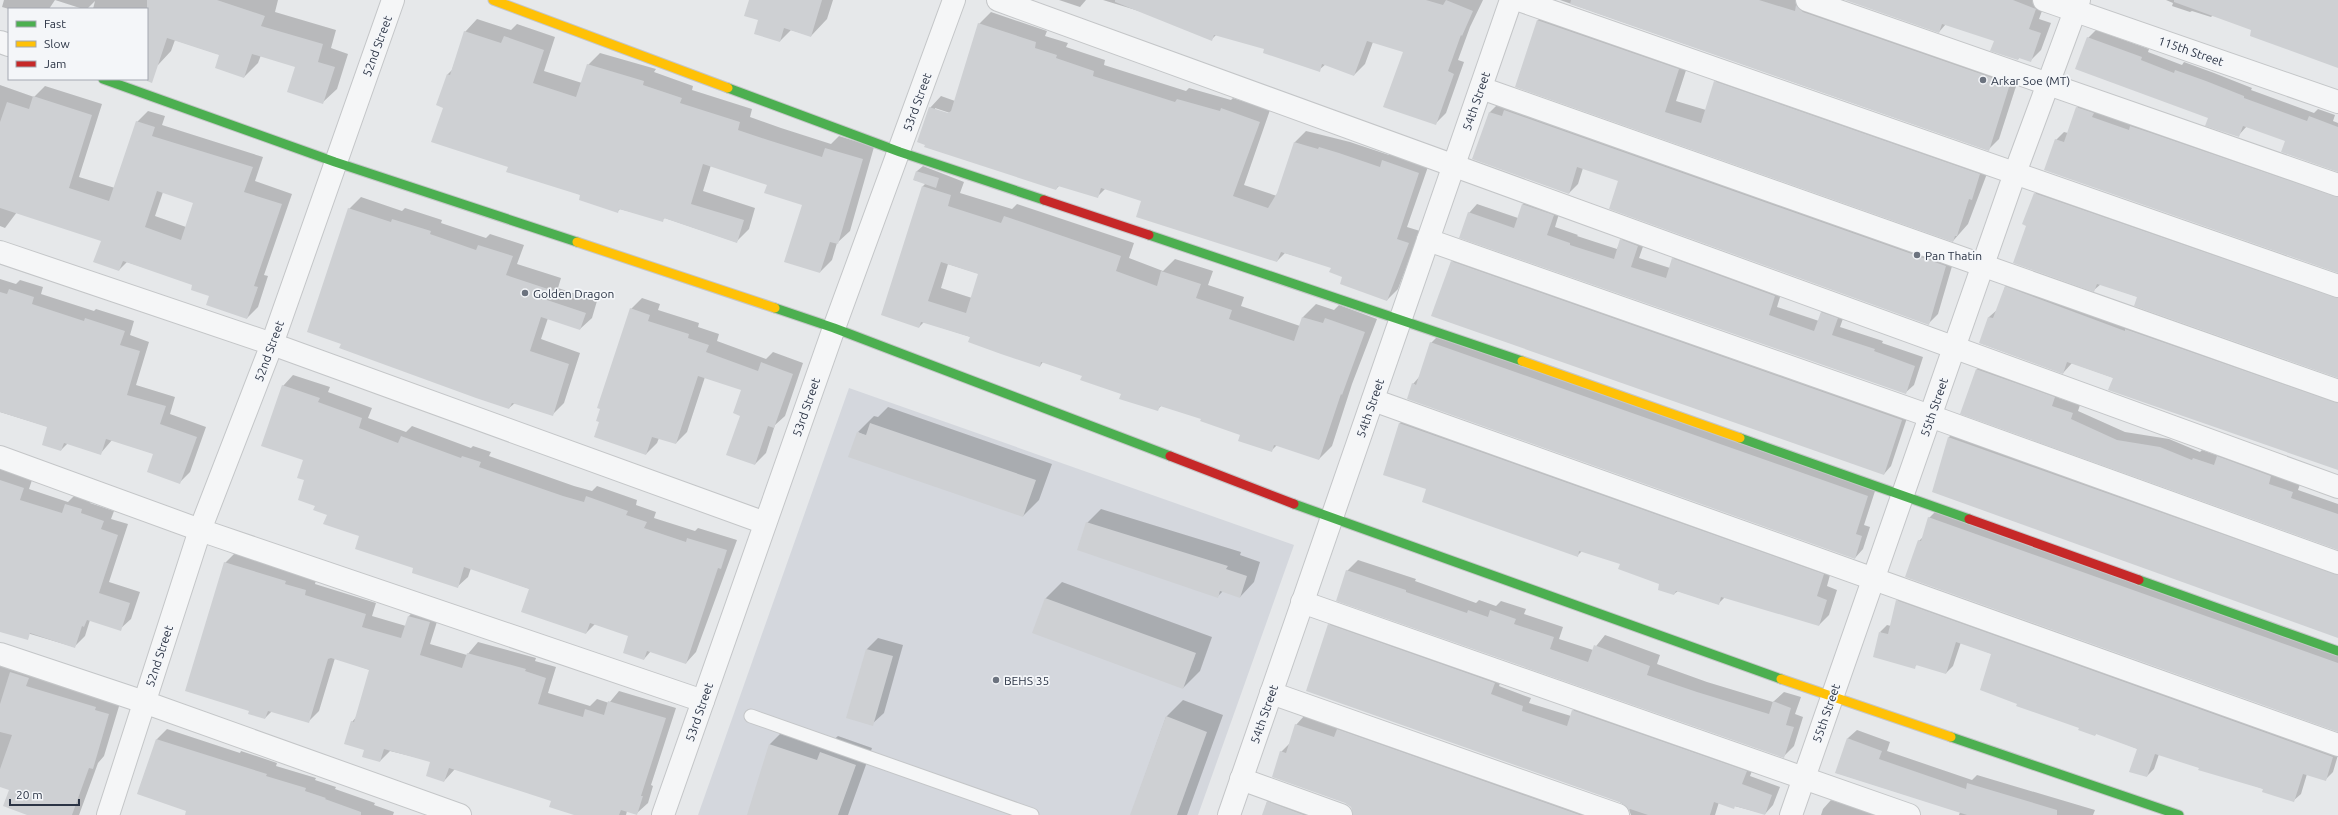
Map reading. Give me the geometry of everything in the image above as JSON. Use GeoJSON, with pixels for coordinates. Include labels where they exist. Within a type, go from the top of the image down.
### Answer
{"type":"FeatureCollection","features":[{"type":"Feature","properties":{"kind":"street","name":"52nd Street"},"geometry":{"type":"LineString","coordinates":[[108,815],[200,530],[272,344],[393,0]]}},
{"type":"Feature","properties":{"kind":"street"},"geometry":{"type":"LineString","coordinates":[[493,0],[900,152],[1401,319],[1903,495],[2338,651]]}},
{"type":"Feature","properties":{"kind":"street","name":"53rd Street"},"geometry":{"type":"LineString","coordinates":[[663,815],[834,328],[900,152],[954,0]]}},
{"type":"Feature","properties":{"kind":"street"},"geometry":{"type":"LineString","coordinates":[[998,0],[2338,487]]}},
{"type":"Feature","properties":{"kind":"street","name":"54th Street"},"geometry":{"type":"LineString","coordinates":[[1229,815],[1511,0]]}},
{"type":"Feature","properties":{"kind":"street"},"geometry":{"type":"LineString","coordinates":[[1519,0],[2338,286]]}},
{"type":"Feature","properties":{"kind":"street"},"geometry":{"type":"LineString","coordinates":[[1807,0],[2338,185]]}},
{"type":"Feature","properties":{"kind":"street","name":"115th Street"},"geometry":{"type":"LineString","coordinates":[[2044,0],[2078,6],[2338,102]]}},
{"type":"Feature","properties":{"kind":"street","name":"55th Street"},"geometry":{"type":"LineString","coordinates":[[1791,815],[2015,173],[2047,84],[2078,6]]}},
{"type":"Feature","properties":{"kind":"street"},"geometry":{"type":"LineString","coordinates":[[106,80],[335,162],[834,328],[1332,518],[1832,697],[2179,815]]}},
{"type":"Feature","properties":{"kind":"street"},"geometry":{"type":"LineString","coordinates":[[1481,88],[1983,264],[2338,391]]}},
{"type":"Feature","properties":{"kind":"street"},"geometry":{"type":"LineString","coordinates":[[1428,240],[1930,416],[2338,563]]}},
{"type":"Feature","properties":{"kind":"street"},"geometry":{"type":"LineString","coordinates":[[0,252],[272,344],[765,523]]}},
{"type":"Feature","properties":{"kind":"street"},"geometry":{"type":"LineString","coordinates":[[1373,400],[2338,745]]}},
{"type":"Feature","properties":{"kind":"street"},"geometry":{"type":"LineString","coordinates":[[0,457],[200,530],[703,700]]}},
{"type":"Feature","properties":{"kind":"street"},"geometry":{"type":"LineString","coordinates":[[1302,602],[1909,815]]}},
{"type":"Feature","properties":{"kind":"street"},"geometry":{"type":"LineString","coordinates":[[0,654],[144,702],[460,815]]}},
{"type":"Feature","properties":{"kind":"street"},"geometry":{"type":"LineString","coordinates":[[1271,693],[1618,815]]}},
{"type":"Feature","properties":{"kind":"street"},"geometry":{"type":"LineString","coordinates":[[1241,779],[1341,815]]}},
{"type":"Feature","properties":{"kind":"lane"},"geometry":{"type":"LineString","coordinates":[[751,716],[1032,815]]}},
{"type":"Feature","properties":{"kind":"shaded area","name":"BEHS 35"},"geometry":{"type":"Polygon","coordinates":[[[849,388],[1294,545],[1198,815],[698,815],[849,388]]]}},
{"type":"Feature","properties":{"kind":"building"},"geometry":{"type":"Polygon","coordinates":[[[147,0],[217,0],[265,16],[261,26],[323,44],[318,62],[335,67],[323,104],[287,92],[295,67],[252,54],[244,78],[215,68],[219,55],[167,38],[152,83],[147,81],[147,0]]]}},
{"type":"Feature","properties":{"kind":"building"},"geometry":{"type":"Polygon","coordinates":[[[749,0],[822,0],[811,37],[784,28],[780,42],[754,34],[758,20],[744,16],[749,0]]]}},
{"type":"Feature","properties":{"kind":"building"},"geometry":{"type":"Polygon","coordinates":[[[1115,0],[1426,0],[1443,5],[1446,0],[1473,11],[1462,36],[1461,35],[1448,71],[1454,74],[1436,125],[1383,107],[1403,52],[1367,41],[1354,76],[1322,64],[1320,72],[1263,53],[1264,49],[1214,35],[1212,41],[1115,2],[1115,0]]]}},
{"type":"Feature","properties":{"kind":"building"},"geometry":{"type":"Polygon","coordinates":[[[1571,0],[1759,0],[1795,11],[1796,5],[1803,12],[2010,84],[1989,151],[1570,4],[1571,0]]]}},
{"type":"Feature","properties":{"kind":"building"},"geometry":{"type":"Polygon","coordinates":[[[1845,0],[2013,0],[2036,9],[2029,29],[2041,33],[2031,62],[2019,58],[2018,60],[1990,51],[1994,41],[1942,24],[1939,33],[1845,0]]]}},
{"type":"Feature","properties":{"kind":"building"},"geometry":{"type":"Polygon","coordinates":[[[2174,0],[2338,0],[2338,68],[2250,36],[2251,30],[2174,2],[2174,0]]]}},
{"type":"Feature","properties":{"kind":"building"},"geometry":{"type":"Polygon","coordinates":[[[1537,20],[1679,69],[1665,112],[1701,123],[1714,81],[1980,174],[1972,200],[1969,199],[1957,236],[1955,236],[1953,242],[1515,87],[1537,20]]]}},
{"type":"Feature","properties":{"kind":"building"},"geometry":{"type":"Polygon","coordinates":[[[978,23],[1036,42],[1035,48],[1057,55],[1056,58],[1094,71],[1093,76],[1175,102],[1177,99],[1220,111],[1221,108],[1260,122],[1233,196],[1268,208],[1277,193],[1294,142],[1318,149],[1319,147],[1380,167],[1382,160],[1419,173],[1397,239],[1409,243],[1387,301],[1340,284],[1342,277],[1329,272],[1331,268],[1281,252],[1277,262],[1136,217],[1141,201],[1101,188],[1098,198],[1058,186],[1056,190],[924,147],[925,145],[917,142],[929,107],[948,113],[951,111],[978,23]]]}},
{"type":"Feature","properties":{"kind":"building"},"geometry":{"type":"Polygon","coordinates":[[[464,31],[501,43],[504,36],[544,50],[533,83],[576,97],[587,64],[644,81],[643,85],[682,98],[680,103],[740,122],[738,130],[822,157],[825,148],[863,159],[838,244],[830,242],[820,273],[784,262],[802,205],[764,193],[767,185],[703,164],[691,204],[744,220],[737,243],[664,218],[663,222],[619,209],[618,213],[579,200],[580,195],[506,172],[508,167],[431,142],[443,108],[436,105],[447,74],[450,75],[464,31]]]}},
{"type":"Feature","properties":{"kind":"building"},"geometry":{"type":"Polygon","coordinates":[[[2087,37],[2142,57],[2141,60],[2174,73],[2175,70],[2206,81],[2244,96],[2244,98],[2307,121],[2309,116],[2338,127],[2338,172],[2281,152],[2285,141],[2243,126],[2239,137],[2205,126],[2208,118],[2075,69],[2087,37]]]}},
{"type":"Feature","properties":{"kind":"building"},"geometry":{"type":"Polygon","coordinates":[[[33,96],[92,115],[69,188],[109,201],[136,121],[155,127],[152,136],[253,167],[244,192],[282,204],[254,286],[258,287],[247,319],[206,305],[209,296],[191,290],[192,285],[123,261],[119,271],[93,262],[101,241],[0,208],[0,122],[7,102],[29,109],[33,96]],[[157,191],[145,227],[181,240],[193,203],[157,191]]]}},
{"type":"Feature","properties":{"kind":"building"},"geometry":{"type":"Polygon","coordinates":[[[2076,107],[2094,113],[2092,117],[2129,130],[2130,126],[2338,197],[2338,273],[2044,170],[2055,139],[2064,142],[2076,107]]]}},
{"type":"Feature","properties":{"kind":"building"},"geometry":{"type":"Polygon","coordinates":[[[1504,110],[1946,266],[1929,325],[1609,209],[1618,181],[1577,167],[1569,194],[1472,159],[1489,112],[1502,116],[1504,110]]]}},
{"type":"Feature","properties":{"kind":"building"},"geometry":{"type":"Polygon","coordinates":[[[916,171],[939,178],[936,188],[913,180],[916,171]]]}},
{"type":"Feature","properties":{"kind":"building"},"geometry":{"type":"Polygon","coordinates":[[[922,186],[951,195],[948,206],[1001,223],[1004,216],[1121,256],[1116,271],[1157,286],[1161,271],[1201,284],[1196,298],[1232,310],[1229,319],[1294,341],[1302,317],[1323,323],[1325,318],[1365,332],[1342,395],[1341,394],[1319,460],[1274,445],[1272,452],[1238,441],[1240,435],[1200,421],[1201,419],[1160,406],[1158,411],[1119,399],[1121,394],[1080,380],[1082,376],[1041,362],[1040,367],[1001,354],[968,342],[970,337],[921,322],[919,328],[881,315],[922,186]],[[941,262],[928,301],[966,313],[978,274],[941,262]]]}},
{"type":"Feature","properties":{"kind":"building"},"geometry":{"type":"Polygon","coordinates":[[[2034,193],[2338,298],[2338,378],[2134,306],[2137,297],[2097,284],[2094,292],[2013,263],[2026,226],[2022,224],[2034,193]]]}},
{"type":"Feature","properties":{"kind":"building"},"geometry":{"type":"Polygon","coordinates":[[[1522,204],[1554,215],[1547,235],[1570,243],[1570,245],[1614,259],[1620,239],[1638,246],[1631,267],[1666,278],[1672,258],[1775,296],[1769,315],[1814,331],[1821,312],[1838,318],[1832,335],[1875,349],[1874,351],[1915,366],[1906,394],[1459,238],[1468,212],[1514,228],[1522,204]]]}},
{"type":"Feature","properties":{"kind":"building"},"geometry":{"type":"Polygon","coordinates":[[[348,208],[391,222],[392,219],[431,231],[430,234],[476,250],[478,245],[513,256],[506,275],[551,290],[547,300],[586,313],[580,330],[541,317],[530,351],[569,364],[553,416],[512,403],[509,409],[476,398],[339,348],[341,344],[307,332],[348,208]]]}},
{"type":"Feature","properties":{"kind":"building"},"geometry":{"type":"Polygon","coordinates":[[[1451,261],[1902,420],[1884,475],[1431,316],[1451,261]]]}},
{"type":"Feature","properties":{"kind":"building"},"geometry":{"type":"Polygon","coordinates":[[[2005,286],[2125,331],[2125,329],[2338,403],[2338,470],[2108,390],[2113,378],[2067,362],[2063,374],[1979,343],[1988,317],[1993,318],[2005,286]]]}},
{"type":"Feature","properties":{"kind":"building"},"geometry":{"type":"Polygon","coordinates":[[[9,289],[34,297],[32,304],[84,321],[85,318],[125,331],[120,345],[140,351],[127,395],[166,406],[160,424],[197,437],[180,484],[147,472],[153,454],[106,439],[101,455],[64,443],[61,451],[42,445],[47,427],[0,412],[0,292],[7,294],[9,289]]]}},
{"type":"Feature","properties":{"kind":"building"},"geometry":{"type":"Polygon","coordinates":[[[630,308],[650,315],[648,321],[689,334],[688,338],[709,345],[706,352],[758,371],[761,362],[793,374],[774,428],[768,426],[755,465],[726,455],[740,416],[733,413],[741,390],[698,376],[676,444],[652,437],[646,455],[594,437],[599,422],[596,421],[600,409],[597,408],[630,308]]]}},
{"type":"Feature","properties":{"kind":"building"},"geometry":{"type":"Polygon","coordinates":[[[1430,342],[1868,496],[1856,534],[1862,536],[1855,559],[1407,399],[1412,383],[1416,385],[1430,342]]]}},
{"type":"Feature","properties":{"kind":"building"},"geometry":{"type":"Polygon","coordinates":[[[1976,369],[2055,397],[2052,406],[2073,413],[2071,419],[2117,440],[2160,447],[2192,460],[2193,458],[2214,465],[2217,456],[2271,476],[2269,484],[2293,492],[2291,498],[2338,514],[2338,550],[1960,414],[1976,369]]]}},
{"type":"Feature","properties":{"kind":"building"},"geometry":{"type":"Polygon","coordinates":[[[282,385],[320,398],[318,402],[362,418],[359,428],[398,443],[401,436],[461,458],[462,456],[481,462],[479,467],[563,496],[584,502],[586,496],[628,511],[626,515],[647,522],[644,528],[686,542],[687,538],[727,550],[721,569],[718,568],[686,664],[647,651],[644,660],[623,653],[628,636],[590,623],[586,634],[521,612],[529,589],[464,567],[458,588],[412,573],[413,568],[355,549],[359,536],[323,524],[327,515],[313,510],[315,506],[298,500],[304,480],[297,478],[303,460],[261,446],[282,385]]]}},
{"type":"Feature","properties":{"kind":"building"},"geometry":{"type":"Polygon","coordinates":[[[870,423],[1036,480],[1023,517],[848,457],[857,432],[866,435],[870,423]]]}},
{"type":"Feature","properties":{"kind":"building"},"geometry":{"type":"Polygon","coordinates":[[[1399,423],[1824,574],[1817,596],[1827,600],[1819,626],[1721,597],[1719,605],[1676,591],[1674,595],[1658,590],[1659,584],[1618,569],[1620,564],[1579,551],[1578,557],[1422,502],[1426,489],[1383,475],[1399,423]]]}},
{"type":"Feature","properties":{"kind":"building"},"geometry":{"type":"Polygon","coordinates":[[[1948,437],[2338,575],[2338,638],[1932,492],[1948,437]]]}},
{"type":"Feature","properties":{"kind":"building"},"geometry":{"type":"Polygon","coordinates":[[[0,480],[24,488],[20,500],[62,513],[65,504],[82,509],[81,513],[104,521],[101,529],[118,535],[99,593],[130,603],[121,631],[87,620],[84,627],[82,626],[75,648],[30,633],[28,640],[0,632],[0,480]]]}},
{"type":"Feature","properties":{"kind":"building"},"geometry":{"type":"Polygon","coordinates":[[[1928,517],[2338,663],[2338,732],[1905,577],[1918,540],[1921,541],[1928,517]]]}},
{"type":"Feature","properties":{"kind":"building"},"geometry":{"type":"Polygon","coordinates":[[[1086,522],[1228,566],[1226,569],[1247,576],[1240,598],[1220,591],[1218,598],[1077,550],[1086,522]]]}},
{"type":"Feature","properties":{"kind":"building"},"geometry":{"type":"Polygon","coordinates":[[[224,562],[286,581],[285,584],[306,590],[305,595],[366,614],[362,627],[401,638],[408,616],[430,622],[420,655],[462,668],[467,653],[526,669],[525,671],[546,678],[538,704],[583,717],[585,709],[604,715],[608,701],[666,718],[641,796],[643,796],[637,815],[621,810],[619,815],[574,815],[549,807],[551,801],[449,768],[444,782],[426,776],[430,762],[384,749],[380,762],[362,757],[364,750],[344,744],[351,721],[354,722],[369,670],[331,658],[328,659],[309,723],[268,711],[265,719],[248,714],[249,711],[185,691],[224,562]]]}},
{"type":"Feature","properties":{"kind":"building"},"geometry":{"type":"Polygon","coordinates":[[[1346,570],[1406,590],[1406,592],[1467,613],[1468,610],[1488,617],[1490,610],[1516,619],[1514,624],[1554,637],[1550,649],[1588,662],[1594,645],[1650,666],[1647,675],[1697,692],[1769,714],[1773,701],[1791,708],[1786,725],[1794,727],[1784,758],[1336,601],[1346,570]]]}},
{"type":"Feature","properties":{"kind":"building"},"geometry":{"type":"Polygon","coordinates":[[[1045,598],[1196,653],[1183,689],[1032,633],[1045,598]]]}},
{"type":"Feature","properties":{"kind":"building"},"geometry":{"type":"Polygon","coordinates":[[[1896,600],[2333,757],[2326,781],[2303,774],[2294,802],[2262,792],[2263,789],[2198,770],[2199,768],[2155,754],[2147,777],[2129,772],[2137,749],[2096,734],[2095,736],[2078,730],[2079,728],[2016,706],[2017,704],[1980,690],[1991,654],[1956,642],[1946,674],[1916,665],[1915,669],[1873,657],[1879,632],[1888,634],[1896,600]]]}},
{"type":"Feature","properties":{"kind":"building"},"geometry":{"type":"Polygon","coordinates":[[[1328,624],[1495,683],[1491,694],[1523,706],[1522,711],[1567,726],[1572,710],[1747,771],[1742,784],[1772,795],[1765,815],[1735,806],[1734,809],[1714,802],[1710,815],[1648,815],[1630,809],[1629,810],[1622,803],[1306,691],[1328,624]]]}},
{"type":"Feature","properties":{"kind":"building"},"geometry":{"type":"Polygon","coordinates":[[[866,649],[893,656],[873,726],[846,718],[866,649]]]}},
{"type":"Feature","properties":{"kind":"building"},"geometry":{"type":"Polygon","coordinates":[[[10,672],[29,678],[26,686],[96,707],[95,710],[109,714],[93,769],[89,768],[72,815],[27,815],[3,806],[9,790],[0,787],[0,769],[12,735],[0,732],[0,704],[10,672]]]}},
{"type":"Feature","properties":{"kind":"building"},"geometry":{"type":"Polygon","coordinates":[[[1166,716],[1207,732],[1177,815],[1130,815],[1166,716]]]}},
{"type":"Feature","properties":{"kind":"building"},"geometry":{"type":"Polygon","coordinates":[[[1295,724],[1334,737],[1337,729],[1580,815],[1353,815],[1351,807],[1345,803],[1272,777],[1280,751],[1286,753],[1295,724]]]}},
{"type":"Feature","properties":{"kind":"building"},"geometry":{"type":"Polygon","coordinates":[[[1847,738],[1882,751],[1879,759],[1966,789],[1967,783],[2057,810],[2057,815],[1967,815],[1835,773],[1847,738]]]}},
{"type":"Feature","properties":{"kind":"building"},"geometry":{"type":"Polygon","coordinates":[[[156,739],[306,788],[305,791],[361,812],[361,815],[185,815],[186,811],[137,794],[156,739]]]}},
{"type":"Feature","properties":{"kind":"building"},"geometry":{"type":"Polygon","coordinates":[[[769,744],[817,760],[820,752],[856,765],[838,815],[747,815],[769,744]]]}},
{"type":"Feature","properties":{"kind":"building"},"geometry":{"type":"Polygon","coordinates":[[[1267,801],[1304,815],[1262,815],[1267,801]]]}},
{"type":"Feature","properties":{"kind":"traffic: fast"},"geometry":{"type":"LineString","coordinates":[[106,80],[335,162],[577,242]]}},
{"type":"Feature","properties":{"kind":"traffic: fast"},"geometry":{"type":"LineString","coordinates":[[728,88],[900,152],[1044,200]]}},
{"type":"Feature","properties":{"kind":"traffic: fast"},"geometry":{"type":"LineString","coordinates":[[1149,235],[1522,361]]}},
{"type":"Feature","properties":{"kind":"traffic: fast"},"geometry":{"type":"LineString","coordinates":[[775,308],[834,328],[1170,456]]}},
{"type":"Feature","properties":{"kind":"traffic: fast"},"geometry":{"type":"LineString","coordinates":[[1740,438],[1969,519]]}},
{"type":"Feature","properties":{"kind":"traffic: fast"},"geometry":{"type":"LineString","coordinates":[[1294,504],[1781,679]]}},
{"type":"Feature","properties":{"kind":"traffic: fast"},"geometry":{"type":"LineString","coordinates":[[2139,580],[2338,651]]}},
{"type":"Feature","properties":{"kind":"traffic: fast"},"geometry":{"type":"LineString","coordinates":[[1951,737],[2179,815]]}},
{"type":"Feature","properties":{"kind":"traffic: slow"},"geometry":{"type":"LineString","coordinates":[[493,0],[728,88]]}},
{"type":"Feature","properties":{"kind":"traffic: slow"},"geometry":{"type":"LineString","coordinates":[[577,242],[775,308]]}},
{"type":"Feature","properties":{"kind":"traffic: slow"},"geometry":{"type":"LineString","coordinates":[[1522,361],[1740,438]]}},
{"type":"Feature","properties":{"kind":"traffic: slow"},"geometry":{"type":"LineString","coordinates":[[1781,679],[1951,737]]}},
{"type":"Feature","properties":{"kind":"traffic: jam"},"geometry":{"type":"LineString","coordinates":[[1044,200],[1149,235]]}},
{"type":"Feature","properties":{"kind":"traffic: jam"},"geometry":{"type":"LineString","coordinates":[[1170,456],[1294,504]]}},
{"type":"Feature","properties":{"kind":"traffic: jam"},"geometry":{"type":"LineString","coordinates":[[1969,519],[2139,580]]}},
{"type":"Feature","properties":{"kind":"place","name":"Arkar Soe (MT)"},"geometry":{"type":"Point","coordinates":[1983,80]}},
{"type":"Feature","properties":{"kind":"place","name":"Pan Thatin"},"geometry":{"type":"Point","coordinates":[1917,255]}},
{"type":"Feature","properties":{"kind":"place","name":"Golden Dragon"},"geometry":{"type":"Point","coordinates":[525,293]}},
{"type":"Feature","properties":{"kind":"place","name":"BEHS 35"},"geometry":{"type":"Point","coordinates":[996,680]}}]}
